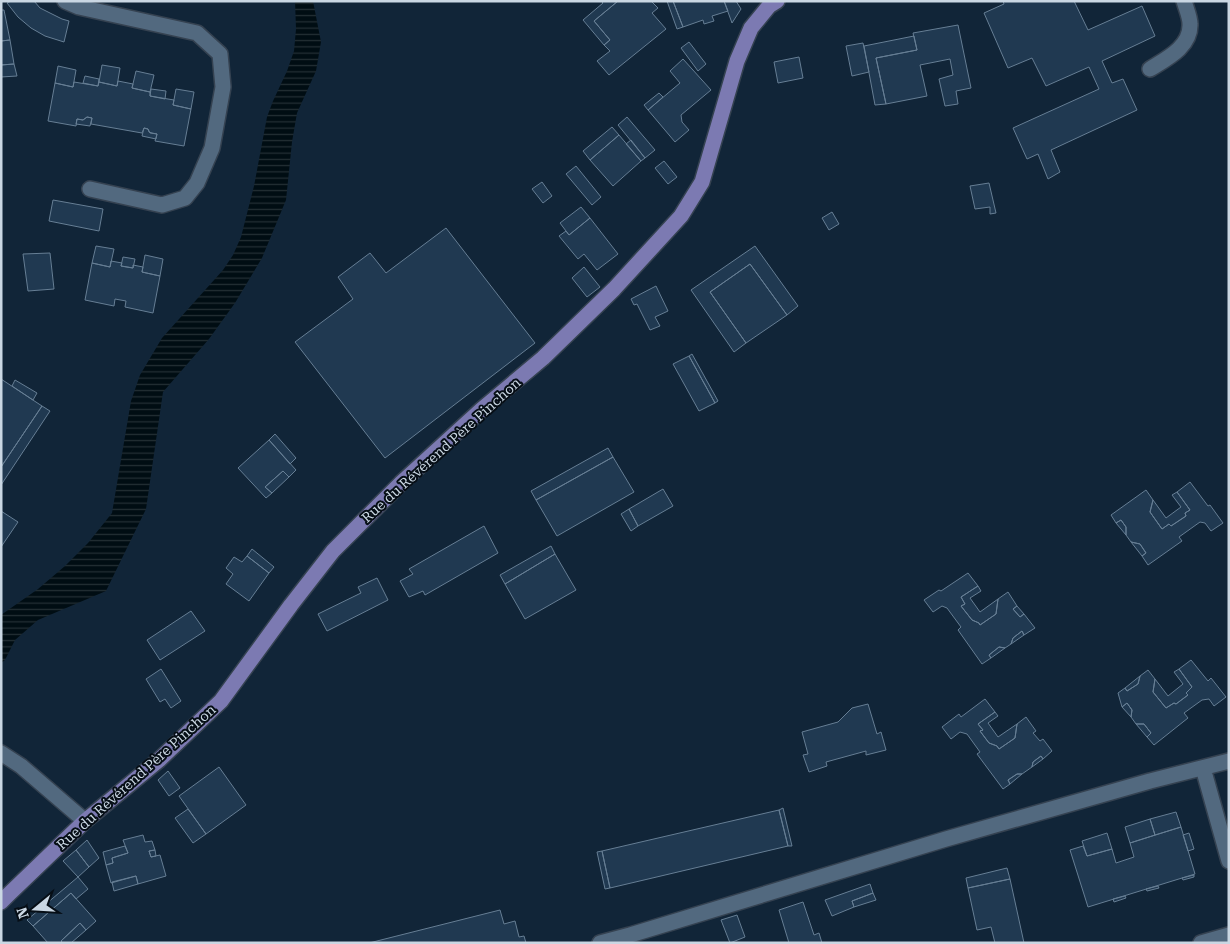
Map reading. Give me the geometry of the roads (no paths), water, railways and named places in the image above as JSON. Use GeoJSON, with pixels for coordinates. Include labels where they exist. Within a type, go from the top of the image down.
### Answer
{"type":"FeatureCollection","features":[{"type":"Feature","properties":{"kind":"main road","name":"Rue du Révérend Père Pinchon"},"geometry":{"type":"LineString","coordinates":[[1,902],[85,821],[159,760],[221,701],[333,551],[401,482],[481,410],[543,358],[614,289],[681,216],[702,182],[737,61],[751,28],[769,6],[777,1]]}},
{"type":"Feature","properties":{"kind":"street"},"geometry":{"type":"LineString","coordinates":[[66,1],[78,7],[197,33],[220,54],[223,87],[212,148],[197,183],[185,198],[162,204],[90,188]]}},
{"type":"Feature","properties":{"kind":"street"},"geometry":{"type":"LineString","coordinates":[[1150,69],[1180,49],[1188,38],[1190,25],[1184,1]]}},
{"type":"Feature","properties":{"kind":"street"},"geometry":{"type":"LineString","coordinates":[[1,753],[21,766],[85,821]]}},
{"type":"Feature","properties":{"kind":"street"},"geometry":{"type":"LineString","coordinates":[[600,943],[946,839],[1150,781],[1229,761]]}},
{"type":"Feature","properties":{"kind":"street"},"geometry":{"type":"LineString","coordinates":[[1203,768],[1229,862]]}},
{"type":"Feature","properties":{"kind":"street"},"geometry":{"type":"LineString","coordinates":[[1201,943],[1229,935]]}}]}
